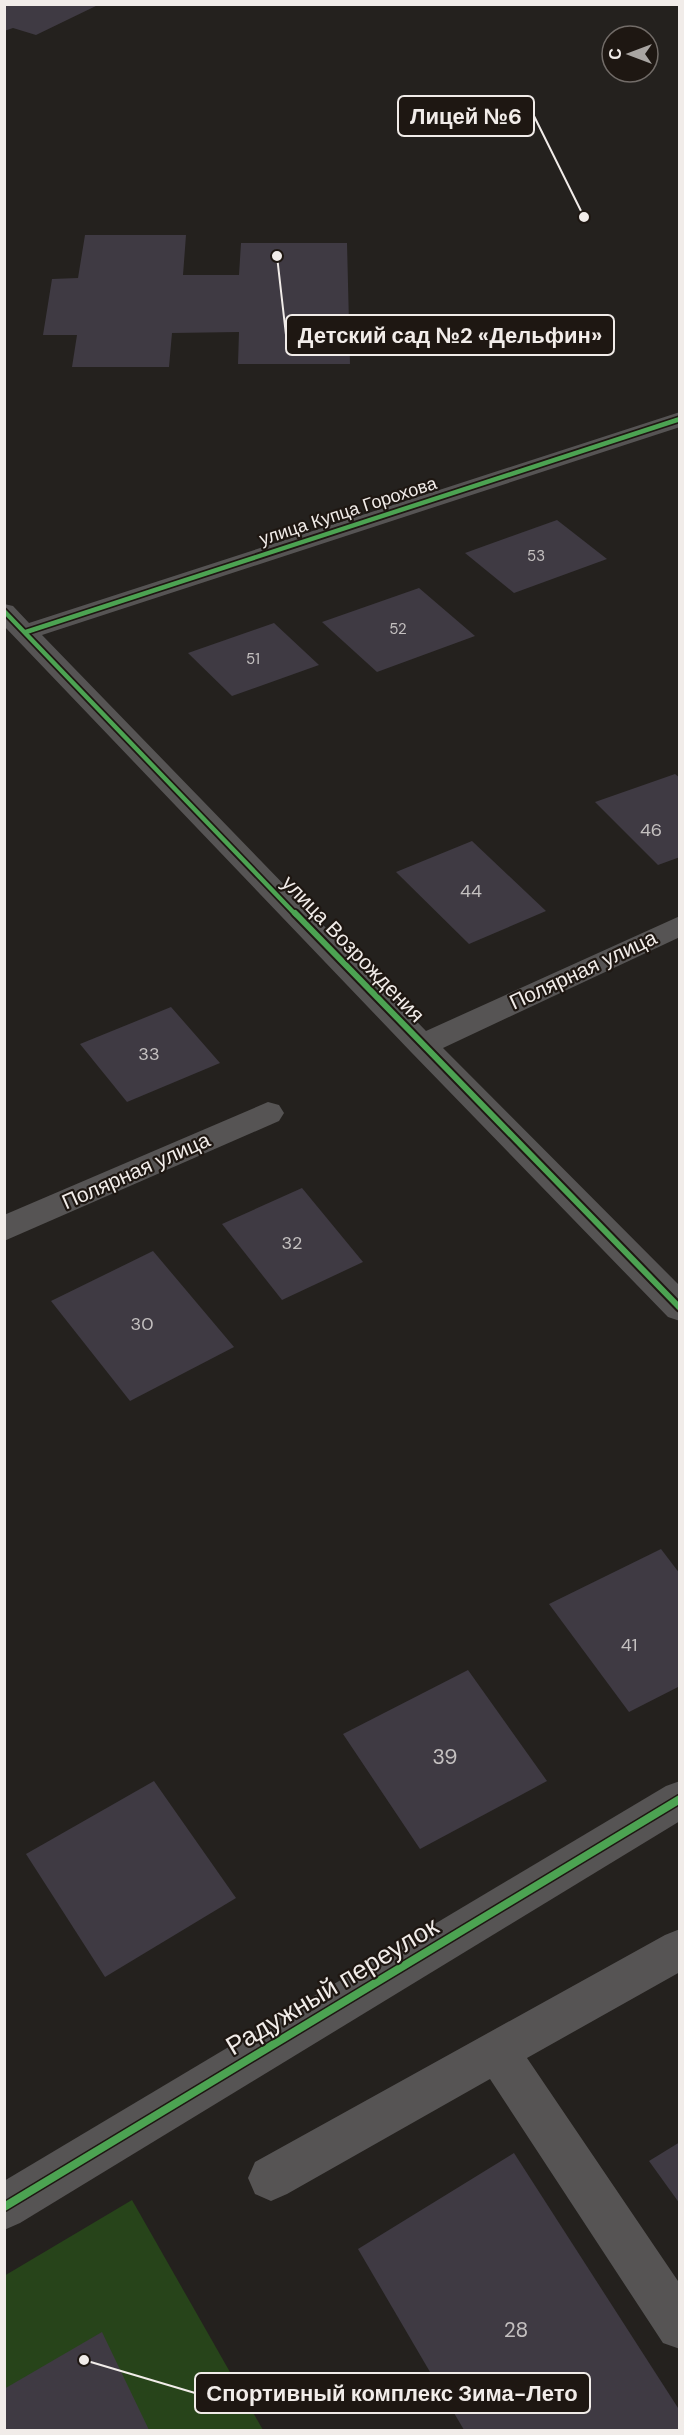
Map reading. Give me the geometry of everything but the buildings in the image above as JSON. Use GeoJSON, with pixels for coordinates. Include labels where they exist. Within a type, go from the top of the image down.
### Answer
{"type":"FeatureCollection","features":[{"type":"Feature","properties":{"kind":"street","name":"улица Купца Горохова"},"geometry":{"type":"LineString","coordinates":[[26,632],[680,419]]}},
{"type":"Feature","properties":{"kind":"street","name":"улица Возрождения"},"geometry":{"type":"LineString","coordinates":[[4,611],[422,1045],[680,1308]]}},
{"type":"Feature","properties":{"kind":"street","name":"Полярная улица"},"geometry":{"type":"LineString","coordinates":[[422,1045],[680,926]]}},
{"type":"Feature","properties":{"kind":"street","name":"Полярная улица"},"geometry":{"type":"LineString","coordinates":[[4,1229],[268,1113]]}},
{"type":"Feature","properties":{"kind":"street","name":"Радужный переулок"},"geometry":{"type":"LineString","coordinates":[[4,2207],[680,1799]]}},
{"type":"Feature","properties":{"kind":"street"},"geometry":{"type":"LineString","coordinates":[[271,2178],[680,1949]]}},
{"type":"Feature","properties":{"kind":"street"},"geometry":{"type":"LineString","coordinates":[[497,2051],[680,2326]]}},
{"type":"Feature","properties":{"kind":"green space"},"geometry":{"type":"Polygon","coordinates":[[[132,2200],[263,2430],[5,2430],[4,2276],[132,2200]]]}},
{"type":"Feature","properties":{"kind":"cycle path"},"geometry":{"type":"LineString","coordinates":[[26,632],[680,419]]}},
{"type":"Feature","properties":{"kind":"cycle path"},"geometry":{"type":"LineString","coordinates":[[4,611],[422,1045],[680,1308]]}},
{"type":"Feature","properties":{"kind":"cycle path"},"geometry":{"type":"LineString","coordinates":[[4,2207],[680,1799]]}},
{"type":"Feature","properties":{"kind":"place","name":"Лицей №6"},"geometry":{"type":"Point","coordinates":[584,217]}},
{"type":"Feature","properties":{"kind":"place","name":"Детский сад №2 «Дельфин»"},"geometry":{"type":"Point","coordinates":[277,256]}},
{"type":"Feature","properties":{"kind":"place","name":"Спортивный комплекс Зима-Лето"},"geometry":{"type":"Point","coordinates":[84,2360]}}]}
